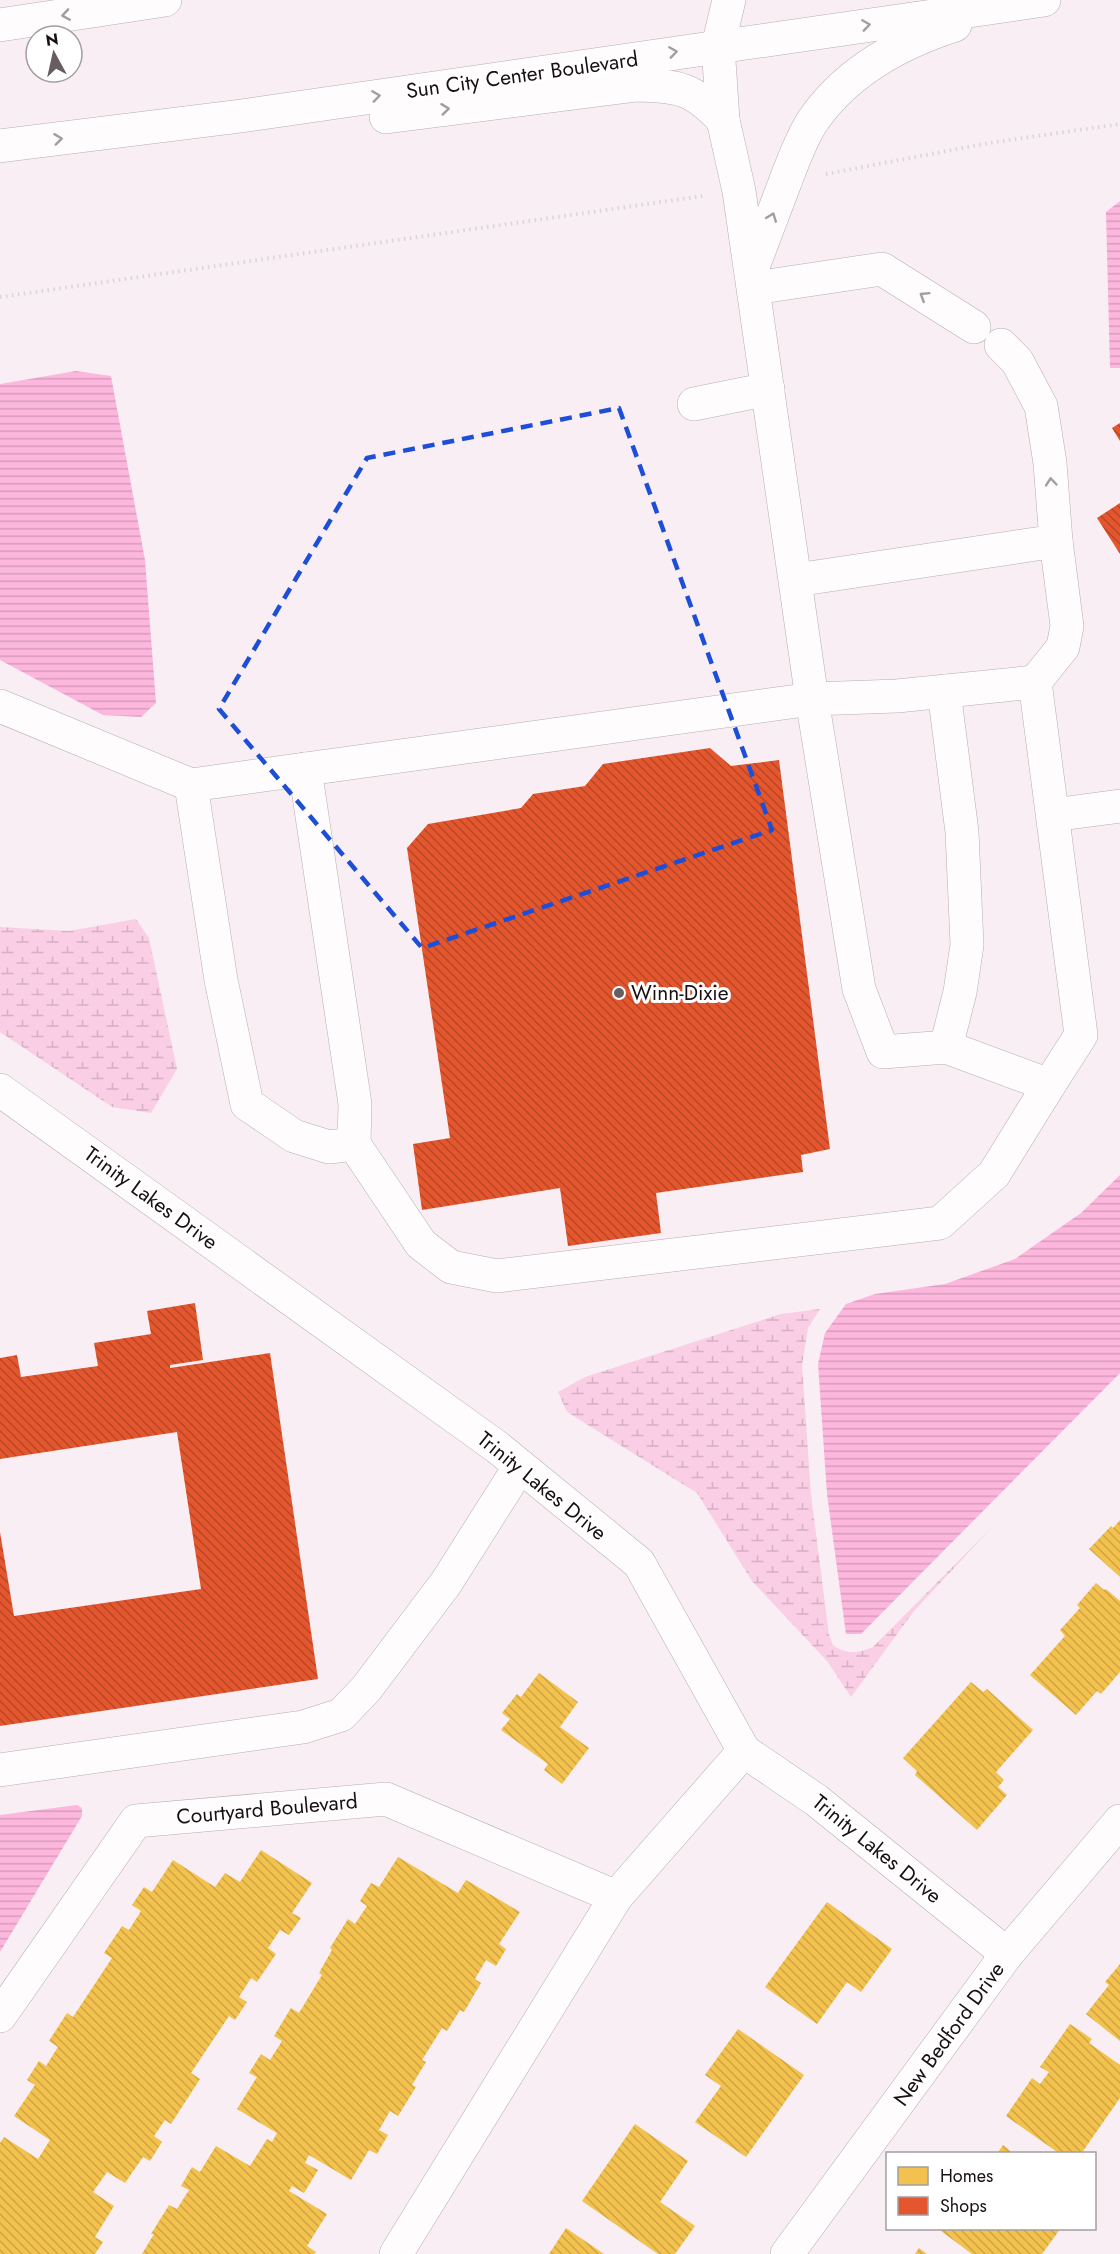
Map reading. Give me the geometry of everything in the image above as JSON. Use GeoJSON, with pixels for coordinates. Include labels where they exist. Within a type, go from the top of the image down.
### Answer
{"type":"FeatureCollection","features":[{"type":"Feature","properties":{"kind":"main road"},"geometry":{"type":"LineString","coordinates":[[0,25],[165,0]]}},
{"type":"Feature","properties":{"kind":"main road"},"geometry":{"type":"LineString","coordinates":[[729,0],[718,46],[723,120],[739,191],[812,699],[859,989],[883,1052],[946,1047],[1049,1085]]}},
{"type":"Feature","properties":{"kind":"main road"},"geometry":{"type":"LineString","coordinates":[[752,280],[785,182],[812,123],[831,98],[858,74],[895,50],[934,32],[1034,1]]}},
{"type":"Feature","properties":{"kind":"main road","name":"Sun City Center Boulevard"},"geometry":{"type":"LineString","coordinates":[[0,146],[240,116],[1034,1]]}},
{"type":"Feature","properties":{"kind":"main road"},"geometry":{"type":"LineString","coordinates":[[240,116],[356,121],[637,85],[669,86],[690,92],[723,120]]}},
{"type":"Feature","properties":{"kind":"main road"},"geometry":{"type":"LineString","coordinates":[[752,280],[882,269],[974,327]]}},
{"type":"Feature","properties":{"kind":"main road"},"geometry":{"type":"LineString","coordinates":[[0,706],[192,785],[812,699],[897,696],[1035,682],[1063,647],[1067,626],[1056,541],[1050,463],[1041,406],[1017,361],[1001,345]]}},
{"type":"Feature","properties":{"kind":"main road"},"geometry":{"type":"LineString","coordinates":[[694,404],[768,389]]}},
{"type":"Feature","properties":{"kind":"main road"},"geometry":{"type":"LineString","coordinates":[[796,580],[1056,541]]}},
{"type":"Feature","properties":{"kind":"main road"},"geometry":{"type":"LineString","coordinates":[[305,769],[355,1104],[354,1144],[421,1244],[451,1267],[497,1276],[940,1223],[994,1174],[1081,1035],[1035,682]]}},
{"type":"Feature","properties":{"kind":"main road"},"geometry":{"type":"LineString","coordinates":[[944,691],[962,832],[967,945],[960,992],[946,1047]]}},
{"type":"Feature","properties":{"kind":"main road"},"geometry":{"type":"LineString","coordinates":[[192,785],[220,980],[247,1104],[294,1136],[329,1147],[354,1144]]}},
{"type":"Feature","properties":{"kind":"main road"},"geometry":{"type":"LineString","coordinates":[[1053,815],[1120,806]]}},
{"type":"Feature","properties":{"kind":"main road","name":"Trinity Lakes Drive"},"geometry":{"type":"LineString","coordinates":[[0,1090],[520,1466],[639,1563],[744,1751],[816,1800],[1007,1954]]}},
{"type":"Feature","properties":{"kind":"main road"},"geometry":{"type":"LineString","coordinates":[[0,1770],[303,1727],[341,1715],[366,1689],[446,1583],[520,1466]]}},
{"type":"Feature","properties":{"kind":"main road"},"geometry":{"type":"LineString","coordinates":[[396,2254],[616,1897],[744,1751]]}},
{"type":"Feature","properties":{"kind":"main road","name":"Courtyard Boulevard"},"geometry":{"type":"LineString","coordinates":[[0,2016],[136,1821],[386,1799],[616,1897]]}},
{"type":"Feature","properties":{"kind":"main road","name":"New Bedford Drive"},"geometry":{"type":"LineString","coordinates":[[787,2254],[1007,1954],[1120,1821]]}},
{"type":"Feature","properties":{"kind":"path"},"geometry":{"type":"LineString","coordinates":[[785,182],[989,143],[1120,124]]}},
{"type":"Feature","properties":{"kind":"path"},"geometry":{"type":"LineString","coordinates":[[0,297],[739,191]]}},
{"type":"Feature","properties":{"kind":"highlighted area"},"geometry":{"type":"Polygon","coordinates":[[[619,408],[772,830],[422,948],[219,709],[367,458],[619,408]]]}},
{"type":"Feature","properties":{"kind":"green space"},"geometry":{"type":"Polygon","coordinates":[[[136,919],[149,938],[177,1069],[151,1113],[112,1107],[0,1032],[0,927],[69,931],[136,919]]]}},
{"type":"Feature","properties":{"kind":"green space"},"geometry":{"type":"Polygon","coordinates":[[[820,1309],[808,1328],[802,1365],[811,1495],[829,1635],[833,1645],[853,1652],[873,1647],[995,1524],[914,1611],[851,1697],[827,1661],[752,1581],[697,1493],[567,1412],[558,1392],[585,1377],[781,1314],[820,1309]]]}},
{"type":"Feature","properties":{"kind":"shaded area"},"geometry":{"type":"Polygon","coordinates":[[[1120,201],[1120,368],[1110,368],[1106,212],[1120,201]]]}},
{"type":"Feature","properties":{"kind":"shaded area"},"geometry":{"type":"Polygon","coordinates":[[[76,371],[111,376],[145,560],[156,703],[141,717],[103,715],[0,660],[0,384],[76,371]]]}},
{"type":"Feature","properties":{"kind":"shaded area"},"geometry":{"type":"Polygon","coordinates":[[[1120,1175],[1120,1373],[861,1634],[846,1634],[827,1494],[818,1364],[825,1333],[846,1304],[875,1294],[945,1284],[1015,1259],[1081,1213],[1120,1175]]]}},
{"type":"Feature","properties":{"kind":"shaded area"},"geometry":{"type":"Polygon","coordinates":[[[77,1805],[82,1808],[82,1816],[0,1952],[0,1815],[77,1805]]]}},
{"type":"Feature","properties":{"kind":"building: Homes"},"geometry":{"type":"Polygon","coordinates":[[[1120,1520],[1120,1577],[1089,1549],[1120,1520]]]}},
{"type":"Feature","properties":{"kind":"building: Homes"},"geometry":{"type":"Polygon","coordinates":[[[1096,1583],[1120,1601],[1120,1672],[1101,1694],[1097,1691],[1076,1715],[1030,1675],[1065,1636],[1060,1630],[1080,1608],[1077,1605],[1096,1583]]]}},
{"type":"Feature","properties":{"kind":"building: Homes"},"geometry":{"type":"Polygon","coordinates":[[[539,1673],[578,1702],[560,1727],[589,1748],[562,1784],[544,1770],[548,1764],[501,1730],[510,1719],[502,1713],[517,1694],[521,1697],[539,1673]]]}},
{"type":"Feature","properties":{"kind":"building: Homes"},"geometry":{"type":"Polygon","coordinates":[[[971,1682],[983,1692],[987,1689],[1033,1730],[996,1772],[1004,1780],[998,1787],[1007,1795],[977,1830],[915,1775],[917,1771],[903,1758],[971,1682]]]}},
{"type":"Feature","properties":{"kind":"building: Homes"},"geometry":{"type":"Polygon","coordinates":[[[261,1850],[312,1883],[292,1913],[301,1918],[289,1935],[280,1930],[268,1948],[276,1954],[257,1982],[251,1978],[239,1997],[247,2002],[235,2020],[229,2016],[191,2073],[200,2079],[171,2124],[165,2120],[154,2136],[162,2142],[150,2161],[143,2157],[125,2183],[107,2172],[93,2192],[114,2206],[95,2237],[103,2242],[95,2254],[0,2254],[0,2143],[4,2137],[38,2159],[50,2140],[14,2116],[35,2085],[27,2080],[39,2061],[46,2066],[58,2047],[49,2041],[67,2013],[73,2017],[112,1958],[104,1953],[122,1926],[129,1930],[141,1911],[132,1905],[144,1887],[152,1892],[173,1860],[215,1887],[225,1873],[240,1882],[261,1850]]]}},
{"type":"Feature","properties":{"kind":"building: Homes"},"geometry":{"type":"Polygon","coordinates":[[[398,1857],[458,1893],[466,1880],[520,1912],[499,1944],[506,1949],[496,1966],[486,1960],[475,1979],[481,1983],[464,2012],[460,2010],[447,2031],[442,2028],[422,2060],[426,2062],[412,2085],[416,2087],[398,2116],[390,2111],[379,2130],[388,2135],[377,2154],[369,2150],[351,2180],[309,2155],[305,2163],[318,2170],[304,2193],[292,2186],[289,2191],[327,2214],[307,2246],[316,2252],[314,2254],[142,2254],[169,2205],[177,2209],[189,2190],[181,2186],[192,2167],[200,2172],[216,2146],[250,2166],[267,2139],[272,2142],[277,2133],[237,2109],[257,2077],[249,2073],[261,2054],[270,2060],[282,2041],[274,2036],[291,2008],[299,2013],[322,1975],[319,1973],[332,1950],[330,1948],[348,1919],[355,1924],[367,1906],[360,1901],[371,1883],[379,1887],[398,1857]]]}},
{"type":"Feature","properties":{"kind":"building: Homes"},"geometry":{"type":"Polygon","coordinates":[[[827,1902],[892,1949],[861,1992],[847,1982],[817,2024],[765,1987],[827,1902]]]}},
{"type":"Feature","properties":{"kind":"building: Homes"},"geometry":{"type":"Polygon","coordinates":[[[1120,1964],[1120,2041],[1086,2014],[1109,1985],[1105,1982],[1120,1964]]]}},
{"type":"Feature","properties":{"kind":"building: Homes"},"geometry":{"type":"Polygon","coordinates":[[[1070,2024],[1092,2039],[1089,2043],[1120,2065],[1120,2098],[1082,2152],[1057,2152],[1006,2116],[1032,2078],[1040,2084],[1049,2072],[1040,2067],[1070,2024]]]}},
{"type":"Feature","properties":{"kind":"building: Homes"},"geometry":{"type":"Polygon","coordinates":[[[738,2029],[804,2075],[746,2157],[695,2122],[721,2086],[705,2075],[738,2029]]]}},
{"type":"Feature","properties":{"kind":"building: Homes"},"geometry":{"type":"Polygon","coordinates":[[[635,2124],[688,2161],[660,2202],[695,2226],[675,2254],[658,2254],[582,2201],[635,2124]]]}},
{"type":"Feature","properties":{"kind":"building: Homes"},"geometry":{"type":"Polygon","coordinates":[[[1003,2145],[1012,2152],[998,2152],[1003,2145]]]}},
{"type":"Feature","properties":{"kind":"building: Homes"},"geometry":{"type":"Polygon","coordinates":[[[566,2228],[604,2254],[549,2254],[566,2228]]]}},
{"type":"Feature","properties":{"kind":"building: Homes"},"geometry":{"type":"Polygon","coordinates":[[[940,2230],[1060,2230],[1042,2254],[972,2254],[940,2230]]]}},
{"type":"Feature","properties":{"kind":"building: Homes"},"geometry":{"type":"Polygon","coordinates":[[[919,2248],[927,2254],[915,2254],[919,2248]]]}},
{"type":"Feature","properties":{"kind":"building: Shops"},"geometry":{"type":"Polygon","coordinates":[[[1120,423],[1120,441],[1112,428],[1120,423]]]}},
{"type":"Feature","properties":{"kind":"building: Shops"},"geometry":{"type":"Polygon","coordinates":[[[1120,503],[1120,554],[1097,518],[1120,503]]]}},
{"type":"Feature","properties":{"kind":"building: Shops","name":"Winn-Dixie"},"geometry":{"type":"Polygon","coordinates":[[[710,748],[731,766],[779,760],[830,1149],[801,1155],[803,1172],[656,1193],[661,1233],[568,1246],[560,1188],[422,1210],[413,1144],[450,1138],[407,848],[428,824],[521,808],[533,794],[585,786],[603,764],[710,748]]]}},
{"type":"Feature","properties":{"kind":"building: Shops"},"geometry":{"type":"Polygon","coordinates":[[[195,1303],[203,1360],[170,1365],[170,1368],[270,1353],[318,1679],[0,1726],[0,1532],[14,1616],[201,1589],[177,1432],[0,1459],[0,1358],[17,1355],[21,1377],[98,1366],[94,1343],[151,1334],[147,1311],[195,1303]]]}},
{"type":"Feature","properties":{"kind":"place","name":"Winn-Dixie"},"geometry":{"type":"Point","coordinates":[619,993]}}]}
